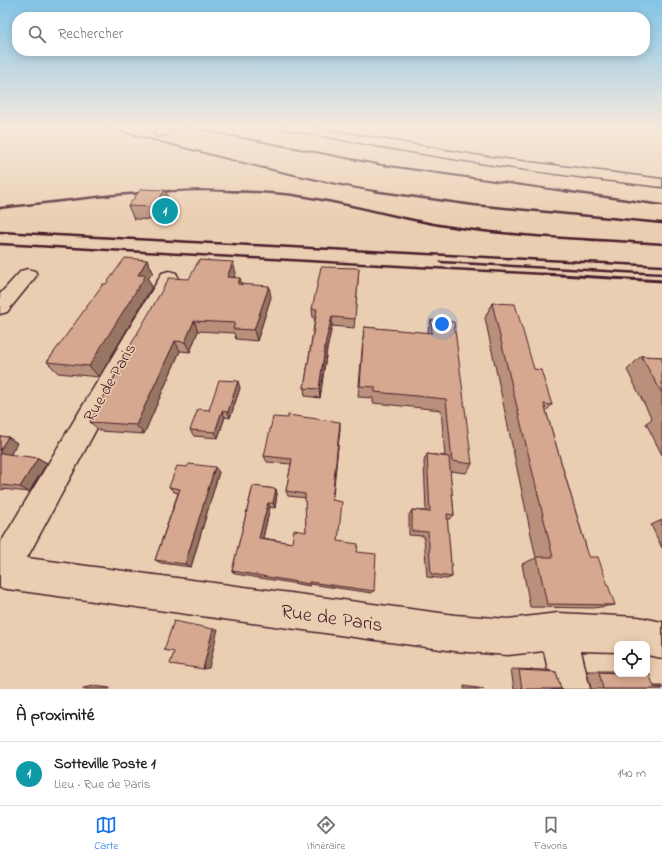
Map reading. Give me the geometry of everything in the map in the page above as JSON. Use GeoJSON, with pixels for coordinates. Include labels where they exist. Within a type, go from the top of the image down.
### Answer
{"type":"FeatureCollection","features":[{"type":"Feature","properties":{"kind":"main road"},"geometry":{"type":"LineString","coordinates":[[464,158],[558,172],[662,183]]}},
{"type":"Feature","properties":{"kind":"main road"},"geometry":{"type":"LineString","coordinates":[[504,158],[555,166],[662,177]]}},
{"type":"Feature","properties":{"kind":"main road"},"geometry":{"type":"LineString","coordinates":[[0,307],[28,275]]}},
{"type":"Feature","properties":{"kind":"main road","name":"Rue de Paris"},"geometry":{"type":"LineString","coordinates":[[169,277],[1,571],[455,633],[508,637],[558,630],[580,633],[638,635],[662,640]]}},
{"type":"Feature","properties":{"kind":"main road"},"geometry":{"type":"LineString","coordinates":[[558,630],[570,689]]}},
{"type":"Feature","properties":{"kind":"building"},"geometry":{"type":"Polygon","coordinates":[[[141,189],[165,190],[154,207],[128,206],[141,189]]]}},
{"type":"Feature","properties":{"kind":"building"},"geometry":{"type":"Polygon","coordinates":[[[125,258],[147,260],[138,275],[146,275],[89,366],[47,362],[103,284],[106,284],[125,258]]]}},
{"type":"Feature","properties":{"kind":"building"},"geometry":{"type":"Polygon","coordinates":[[[199,260],[233,262],[227,277],[240,278],[238,284],[269,286],[254,330],[233,329],[235,323],[194,321],[185,342],[175,341],[136,425],[90,422],[119,369],[117,369],[169,278],[189,279],[199,260]]]}},
{"type":"Feature","properties":{"kind":"building"},"geometry":{"type":"Polygon","coordinates":[[[321,267],[359,268],[355,319],[332,317],[326,340],[319,389],[304,388],[317,309],[312,309],[321,267]]]}},
{"type":"Feature","properties":{"kind":"building"},"geometry":{"type":"Polygon","coordinates":[[[492,303],[515,304],[534,369],[541,370],[552,405],[544,404],[589,557],[598,557],[615,605],[547,604],[537,557],[553,557],[492,303]]]}},
{"type":"Feature","properties":{"kind":"building"},"geometry":{"type":"Polygon","coordinates":[[[431,320],[454,322],[472,464],[452,461],[446,399],[375,392],[375,387],[360,386],[364,327],[432,333],[431,320]]]}},
{"type":"Feature","properties":{"kind":"building"},"geometry":{"type":"Polygon","coordinates":[[[641,356],[662,357],[662,393],[641,356]]]}},
{"type":"Feature","properties":{"kind":"building"},"geometry":{"type":"Polygon","coordinates":[[[219,380],[238,381],[228,412],[222,411],[215,432],[190,430],[198,409],[209,410],[219,380]]]}},
{"type":"Feature","properties":{"kind":"building"},"geometry":{"type":"Polygon","coordinates":[[[288,415],[340,422],[332,500],[342,502],[338,541],[358,544],[357,552],[376,554],[374,591],[309,582],[309,584],[232,571],[253,486],[276,489],[273,503],[268,503],[259,538],[292,543],[294,530],[306,532],[305,494],[286,491],[292,459],[264,456],[273,417],[288,418],[288,415]]]}},
{"type":"Feature","properties":{"kind":"building"},"geometry":{"type":"Polygon","coordinates":[[[0,436],[8,437],[0,450],[0,436]]]}},
{"type":"Feature","properties":{"kind":"building"},"geometry":{"type":"Polygon","coordinates":[[[0,453],[38,458],[20,487],[0,485],[0,453]]]}},
{"type":"Feature","properties":{"kind":"building"},"geometry":{"type":"Polygon","coordinates":[[[427,454],[449,457],[454,515],[447,514],[452,577],[431,574],[428,532],[412,531],[412,510],[430,512],[427,454]]]}},
{"type":"Feature","properties":{"kind":"building"},"geometry":{"type":"Polygon","coordinates":[[[189,464],[215,467],[185,564],[155,560],[180,489],[169,487],[177,466],[187,467],[189,464]]]}},
{"type":"Feature","properties":{"kind":"building"},"geometry":{"type":"Polygon","coordinates":[[[174,621],[213,629],[203,669],[170,664],[174,652],[164,650],[174,621]]]}},
{"type":"Feature","properties":{"kind":"building"},"geometry":{"type":"Polygon","coordinates":[[[519,670],[556,672],[561,689],[522,689],[519,670]]]}},
{"type":"Feature","properties":{"kind":"building"},"geometry":{"type":"Polygon","coordinates":[[[599,672],[614,673],[614,677],[650,676],[654,687],[662,688],[662,689],[603,689],[599,672]]]}},
{"type":"Feature","properties":{"kind":"railway"},"geometry":{"type":"LineString","coordinates":[[225,158],[344,186],[374,191]]}},
{"type":"Feature","properties":{"kind":"railway"},"geometry":{"type":"LineString","coordinates":[[347,158],[382,165],[662,205]]}},
{"type":"Feature","properties":{"kind":"railway"},"geometry":{"type":"LineString","coordinates":[[159,192],[199,190],[227,191]]}},
{"type":"Feature","properties":{"kind":"railway"},"geometry":{"type":"LineString","coordinates":[[159,192],[170,191]]}},
{"type":"Feature","properties":{"kind":"railway"},"geometry":{"type":"LineString","coordinates":[[227,191],[255,192]]}},
{"type":"Feature","properties":{"kind":"railway"},"geometry":{"type":"LineString","coordinates":[[227,191],[299,196],[427,223],[472,230],[662,244]]}},
{"type":"Feature","properties":{"kind":"railway"},"geometry":{"type":"LineString","coordinates":[[374,191],[474,205],[662,223]]}},
{"type":"Feature","properties":{"kind":"railway"},"geometry":{"type":"LineString","coordinates":[[374,191],[379,192]]}},
{"type":"Feature","properties":{"kind":"railway"},"geometry":{"type":"LineString","coordinates":[[154,192],[159,192]]}},
{"type":"Feature","properties":{"kind":"railway"},"geometry":{"type":"LineString","coordinates":[[0,208],[114,195],[159,192]]}},
{"type":"Feature","properties":{"kind":"railway"},"geometry":{"type":"LineString","coordinates":[[0,232],[662,266]]}},
{"type":"Feature","properties":{"kind":"railway"},"geometry":{"type":"LineString","coordinates":[[0,244],[544,274]]}},
{"type":"Feature","properties":{"kind":"railway"},"geometry":{"type":"LineString","coordinates":[[440,262],[662,274]]}},
{"type":"Feature","properties":{"kind":"railway"},"geometry":{"type":"LineString","coordinates":[[544,274],[561,275]]}},
{"type":"Feature","properties":{"kind":"railway"},"geometry":{"type":"LineString","coordinates":[[544,274],[662,281]]}},
{"type":"Feature","properties":{"kind":"place","name":"Sotteville Poste 1"},"geometry":{"type":"Point","coordinates":[165,211]}}]}
